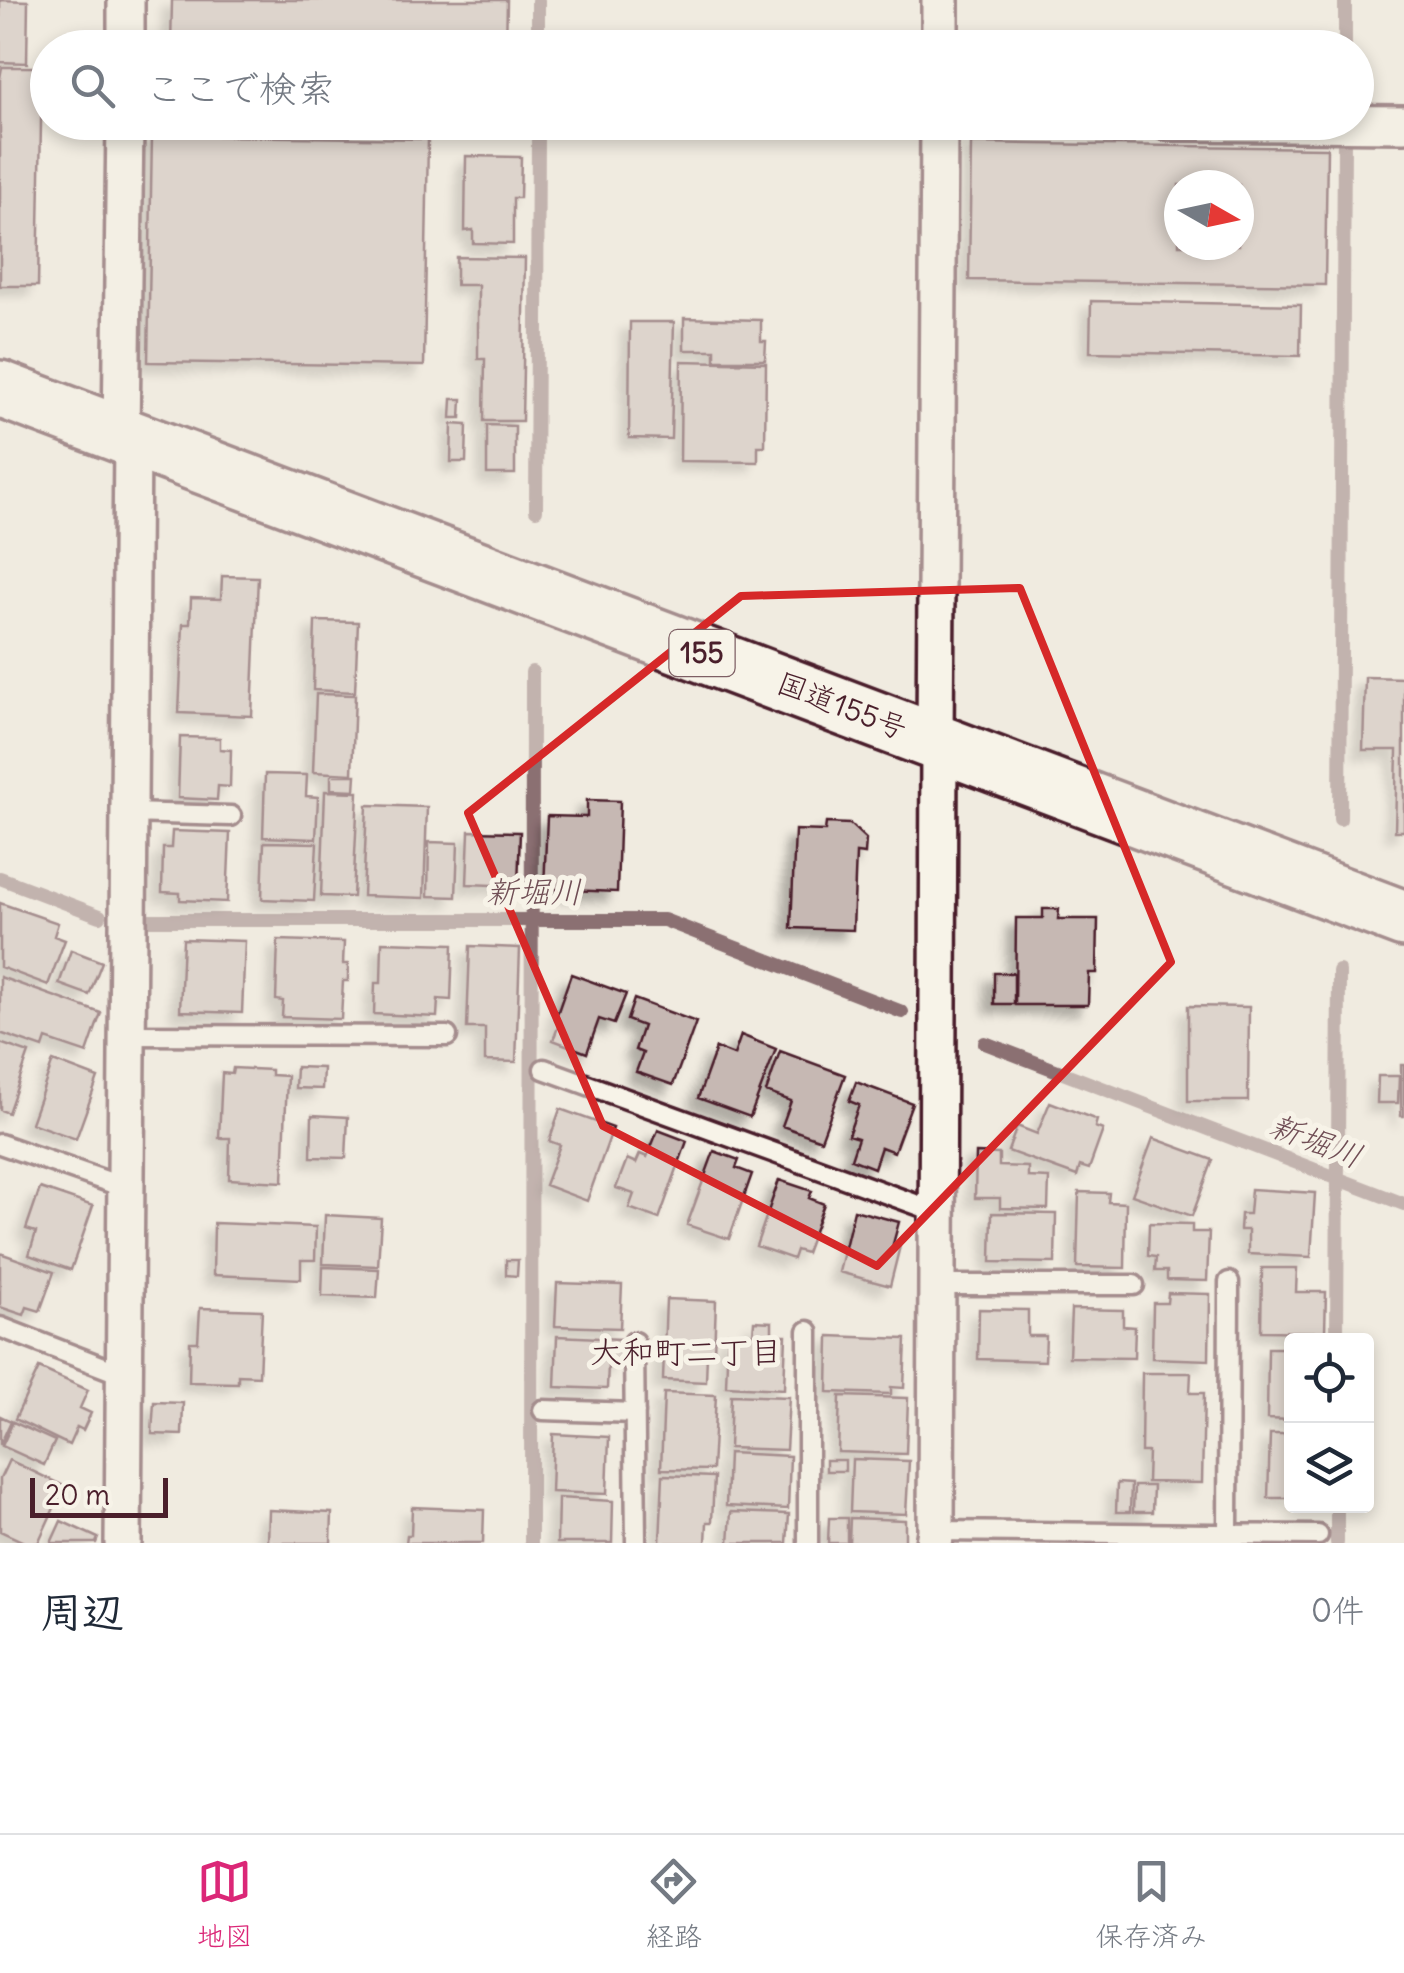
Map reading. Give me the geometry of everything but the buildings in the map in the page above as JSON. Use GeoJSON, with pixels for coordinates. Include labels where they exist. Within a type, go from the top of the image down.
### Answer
{"type":"FeatureCollection","features":[{"type":"Feature","properties":{"kind":"highway","name":"国道155号"},"geometry":{"type":"LineString","coordinates":[[0,389],[1404,918]]}},
{"type":"Feature","properties":{"kind":"street"},"geometry":{"type":"LineString","coordinates":[[126,0],[126,30]]}},
{"type":"Feature","properties":{"kind":"street"},"geometry":{"type":"LineString","coordinates":[[940,0],[940,30]]}},
{"type":"Feature","properties":{"kind":"street"},"geometry":{"type":"LineString","coordinates":[[1374,124],[1404,124]]}},
{"type":"Feature","properties":{"kind":"street"},"geometry":{"type":"LineString","coordinates":[[123,1543],[129,813],[125,140]]}},
{"type":"Feature","properties":{"kind":"street"},"geometry":{"type":"LineString","coordinates":[[935,1537],[939,140]]}},
{"type":"Feature","properties":{"kind":"lane"},"geometry":{"type":"LineString","coordinates":[[129,813],[231,816]]}},
{"type":"Feature","properties":{"kind":"lane"},"geometry":{"type":"LineString","coordinates":[[127,1035],[447,1036]]}},
{"type":"Feature","properties":{"kind":"lane"},"geometry":{"type":"LineString","coordinates":[[544,1069],[937,1212]]}},
{"type":"Feature","properties":{"kind":"lane"},"geometry":{"type":"LineString","coordinates":[[0,1144],[126,1188]]}},
{"type":"Feature","properties":{"kind":"lane"},"geometry":{"type":"LineString","coordinates":[[1228,1535],[1229,1282]]}},
{"type":"Feature","properties":{"kind":"lane"},"geometry":{"type":"LineString","coordinates":[[937,1285],[1134,1284]]}},
{"type":"Feature","properties":{"kind":"lane"},"geometry":{"type":"LineString","coordinates":[[0,1327],[124,1375]]}},
{"type":"Feature","properties":{"kind":"lane"},"geometry":{"type":"LineString","coordinates":[[808,1331],[808,1543]]}},
{"type":"Feature","properties":{"kind":"lane"},"geometry":{"type":"LineString","coordinates":[[634,1342],[636,1543]]}},
{"type":"Feature","properties":{"kind":"lane"},"geometry":{"type":"LineString","coordinates":[[544,1410],[635,1413]]}},
{"type":"Feature","properties":{"kind":"lane"},"geometry":{"type":"LineString","coordinates":[[935,1537],[1318,1535]]}},
{"type":"Feature","properties":{"kind":"highlighted area"},"geometry":{"type":"Polygon","coordinates":[[[1020,588],[1171,962],[877,1266],[603,1126],[468,813],[741,596],[1020,588]]]}},
{"type":"Feature","properties":{"kind":"waterway"},"geometry":{"type":"LineString","coordinates":[[538,0],[538,30]]}},
{"type":"Feature","properties":{"kind":"waterway"},"geometry":{"type":"LineString","coordinates":[[1345,0],[1345,30]]}},
{"type":"Feature","properties":{"kind":"waterway"},"geometry":{"type":"LineString","coordinates":[[536,510],[538,140]]}},
{"type":"Feature","properties":{"kind":"waterway"},"geometry":{"type":"LineString","coordinates":[[1340,819],[1344,140]]}},
{"type":"Feature","properties":{"kind":"waterway"},"geometry":{"type":"LineString","coordinates":[[531,1543],[532,672]]}},
{"type":"Feature","properties":{"kind":"waterway","name":"新堀川"},"geometry":{"type":"LineString","coordinates":[[0,878],[100,916]]}},
{"type":"Feature","properties":{"kind":"waterway","name":"新堀川"},"geometry":{"type":"LineString","coordinates":[[150,920],[664,920],[902,1012]]}},
{"type":"Feature","properties":{"kind":"waterway"},"geometry":{"type":"LineString","coordinates":[[1337,1333],[1339,971]]}},
{"type":"Feature","properties":{"kind":"waterway","name":"新堀川"},"geometry":{"type":"LineString","coordinates":[[985,1043],[1404,1204]]}},
{"type":"Feature","properties":{"kind":"waterway"},"geometry":{"type":"LineString","coordinates":[[1337,1513],[1337,1543]]}},
{"type":"Feature","properties":{"kind":"district","name":"大和町二丁目"},"geometry":{"type":"Point","coordinates":[686,1352]}}]}
